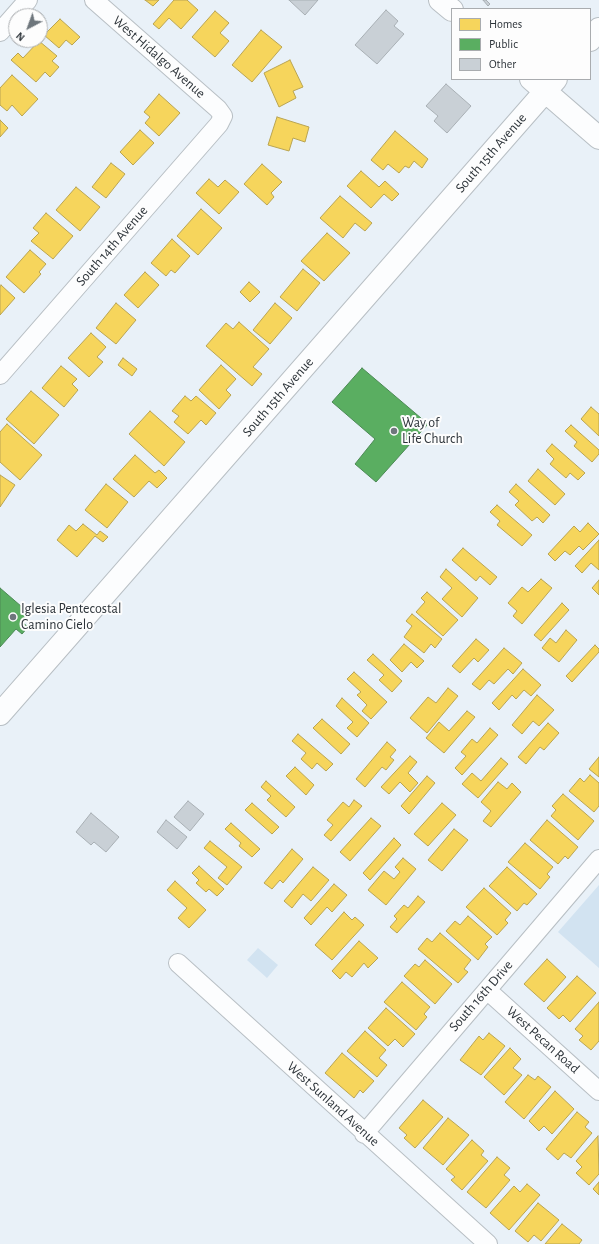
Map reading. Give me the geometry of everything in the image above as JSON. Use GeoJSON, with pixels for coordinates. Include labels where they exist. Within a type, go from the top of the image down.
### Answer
{"type":"FeatureCollection","features":[{"type":"Feature","properties":{"kind":"street"},"geometry":{"type":"LineString","coordinates":[[0,32],[28,0]]}},
{"type":"Feature","properties":{"kind":"street","name":"West Hidalgo Avenue"},"geometry":{"type":"LineString","coordinates":[[94,0],[223,116]]}},
{"type":"Feature","properties":{"kind":"street"},"geometry":{"type":"LineString","coordinates":[[440,0],[451,9]]}},
{"type":"Feature","properties":{"kind":"street"},"geometry":{"type":"LineString","coordinates":[[591,39],[599,29]]}},
{"type":"Feature","properties":{"kind":"street"},"geometry":{"type":"LineString","coordinates":[[544,83],[599,138]]}},
{"type":"Feature","properties":{"kind":"street","name":"South 15th Avenue"},"geometry":{"type":"LineString","coordinates":[[0,714],[544,83]]}},
{"type":"Feature","properties":{"kind":"street","name":"South 14th Avenue"},"geometry":{"type":"LineString","coordinates":[[0,375],[219,124],[223,116]]}},
{"type":"Feature","properties":{"kind":"street","name":"South 16th Drive"},"geometry":{"type":"LineString","coordinates":[[364,1134],[599,859]]}},
{"type":"Feature","properties":{"kind":"street","name":"West Sunland Avenue"},"geometry":{"type":"LineString","coordinates":[[178,963],[364,1134],[488,1244]]}},
{"type":"Feature","properties":{"kind":"street","name":"West Pecan Road"},"geometry":{"type":"LineString","coordinates":[[487,990],[599,1091]]}},
{"type":"Feature","properties":{"kind":"shaded area"},"geometry":{"type":"Polygon","coordinates":[[[599,885],[599,968],[558,932],[599,885]]]}},
{"type":"Feature","properties":{"kind":"shaded area"},"geometry":{"type":"Polygon","coordinates":[[[258,948],[278,965],[267,978],[247,960],[258,948]]]}},
{"type":"Feature","properties":{"kind":"building: Homes"},"geometry":{"type":"Polygon","coordinates":[[[145,0],[159,0],[153,6],[145,0]]]}},
{"type":"Feature","properties":{"kind":"building: Homes"},"geometry":{"type":"Polygon","coordinates":[[[174,0],[187,0],[198,10],[181,29],[169,18],[159,29],[153,24],[174,0]]]}},
{"type":"Feature","properties":{"kind":"building: Homes"},"geometry":{"type":"Polygon","coordinates":[[[215,11],[229,23],[220,33],[229,41],[215,57],[192,37],[215,11]]]}},
{"type":"Feature","properties":{"kind":"building: Homes"},"geometry":{"type":"Polygon","coordinates":[[[60,19],[80,37],[72,45],[66,40],[59,48],[48,38],[48,31],[60,19]]]}},
{"type":"Feature","properties":{"kind":"building: Homes"},"geometry":{"type":"Polygon","coordinates":[[[261,30],[282,47],[252,82],[232,65],[261,30]]]}},
{"type":"Feature","properties":{"kind":"building: Homes"},"geometry":{"type":"Polygon","coordinates":[[[32,48],[47,48],[57,56],[52,61],[59,67],[50,77],[45,72],[36,82],[11,60],[18,53],[23,58],[32,48]]]}},
{"type":"Feature","properties":{"kind":"building: Homes"},"geometry":{"type":"Polygon","coordinates":[[[290,60],[303,87],[293,91],[296,98],[279,107],[264,73],[290,60]]]}},
{"type":"Feature","properties":{"kind":"building: Homes"},"geometry":{"type":"Polygon","coordinates":[[[12,75],[38,99],[22,116],[12,105],[7,111],[0,105],[0,88],[12,75]]]}},
{"type":"Feature","properties":{"kind":"building: Homes"},"geometry":{"type":"Polygon","coordinates":[[[159,94],[180,113],[159,136],[145,123],[150,117],[144,112],[159,94]]]}},
{"type":"Feature","properties":{"kind":"building: Homes"},"geometry":{"type":"Polygon","coordinates":[[[277,117],[309,127],[305,142],[293,138],[289,151],[268,145],[277,117]]]}},
{"type":"Feature","properties":{"kind":"building: Homes"},"geometry":{"type":"Polygon","coordinates":[[[0,120],[8,128],[0,137],[0,120]]]}},
{"type":"Feature","properties":{"kind":"building: Homes"},"geometry":{"type":"Polygon","coordinates":[[[140,130],[154,143],[133,165],[120,152],[140,130]]]}},
{"type":"Feature","properties":{"kind":"building: Homes"},"geometry":{"type":"Polygon","coordinates":[[[395,131],[428,159],[422,168],[414,161],[409,168],[405,166],[399,173],[388,164],[383,170],[371,160],[395,131]]]}},
{"type":"Feature","properties":{"kind":"building: Homes"},"geometry":{"type":"Polygon","coordinates":[[[111,163],[125,174],[106,198],[92,187],[111,163]]]}},
{"type":"Feature","properties":{"kind":"building: Homes"},"geometry":{"type":"Polygon","coordinates":[[[262,164],[282,182],[271,193],[274,197],[267,205],[244,184],[262,164]]]}},
{"type":"Feature","properties":{"kind":"building: Homes"},"geometry":{"type":"Polygon","coordinates":[[[361,171],[379,187],[385,181],[399,194],[392,201],[384,194],[371,208],[347,186],[361,171]]]}},
{"type":"Feature","properties":{"kind":"building: Homes"},"geometry":{"type":"Polygon","coordinates":[[[209,179],[218,187],[225,180],[239,192],[219,214],[196,193],[209,179]]]}},
{"type":"Feature","properties":{"kind":"building: Homes"},"geometry":{"type":"Polygon","coordinates":[[[76,187],[100,207],[80,231],[56,210],[76,187]]]}},
{"type":"Feature","properties":{"kind":"building: Homes"},"geometry":{"type":"Polygon","coordinates":[[[340,196],[372,223],[365,231],[355,223],[343,238],[320,218],[340,196]]]}},
{"type":"Feature","properties":{"kind":"building: Homes"},"geometry":{"type":"Polygon","coordinates":[[[201,209],[222,228],[198,255],[177,236],[201,209]]]}},
{"type":"Feature","properties":{"kind":"building: Homes"},"geometry":{"type":"Polygon","coordinates":[[[46,213],[73,236],[53,259],[31,241],[39,233],[33,228],[46,213]]]}},
{"type":"Feature","properties":{"kind":"building: Homes"},"geometry":{"type":"Polygon","coordinates":[[[327,233],[350,253],[324,281],[301,261],[327,233]]]}},
{"type":"Feature","properties":{"kind":"building: Homes"},"geometry":{"type":"Polygon","coordinates":[[[172,239],[190,256],[175,273],[171,270],[166,276],[151,263],[172,239]]]}},
{"type":"Feature","properties":{"kind":"building: Homes"},"geometry":{"type":"Polygon","coordinates":[[[30,250],[46,264],[39,272],[41,274],[24,293],[6,277],[30,250]]]}},
{"type":"Feature","properties":{"kind":"building: Homes"},"geometry":{"type":"Polygon","coordinates":[[[303,269],[320,283],[297,311],[280,297],[303,269]]]}},
{"type":"Feature","properties":{"kind":"building: Homes"},"geometry":{"type":"Polygon","coordinates":[[[145,272],[159,285],[138,308],[124,295],[145,272]]]}},
{"type":"Feature","properties":{"kind":"building: Homes"},"geometry":{"type":"Polygon","coordinates":[[[249,282],[260,292],[250,302],[240,292],[249,282]]]}},
{"type":"Feature","properties":{"kind":"building: Homes"},"geometry":{"type":"Polygon","coordinates":[[[1,285],[15,298],[0,315],[0,287],[1,285]]]}},
{"type":"Feature","properties":{"kind":"building: Homes"},"geometry":{"type":"Polygon","coordinates":[[[116,303],[136,320],[116,344],[96,328],[116,303]]]}},
{"type":"Feature","properties":{"kind":"building: Homes"},"geometry":{"type":"Polygon","coordinates":[[[275,303],[292,318],[270,344],[253,330],[275,303]]]}},
{"type":"Feature","properties":{"kind":"building: Homes"},"geometry":{"type":"Polygon","coordinates":[[[239,322],[269,349],[253,367],[262,374],[252,386],[206,346],[226,323],[233,329],[239,322]]]}},
{"type":"Feature","properties":{"kind":"building: Homes"},"geometry":{"type":"Polygon","coordinates":[[[91,333],[106,347],[97,357],[103,362],[89,377],[68,358],[91,333]]]}},
{"type":"Feature","properties":{"kind":"building: Homes"},"geometry":{"type":"Polygon","coordinates":[[[123,358],[137,369],[132,376],[118,365],[123,358]]]}},
{"type":"Feature","properties":{"kind":"building: Homes"},"geometry":{"type":"Polygon","coordinates":[[[221,365],[236,379],[226,390],[231,395],[219,409],[199,390],[221,365]]]}},
{"type":"Feature","properties":{"kind":"building: Homes"},"geometry":{"type":"Polygon","coordinates":[[[61,366],[77,379],[72,384],[78,390],[64,407],[42,388],[61,366]]]}},
{"type":"Feature","properties":{"kind":"building: Homes"},"geometry":{"type":"Polygon","coordinates":[[[31,391],[59,415],[34,444],[6,419],[31,391]]]}},
{"type":"Feature","properties":{"kind":"building: Homes"},"geometry":{"type":"Polygon","coordinates":[[[185,396],[191,401],[196,396],[216,413],[206,425],[201,420],[188,434],[174,422],[179,416],[172,411],[185,396]]]}},
{"type":"Feature","properties":{"kind":"building: Homes"},"geometry":{"type":"Polygon","coordinates":[[[591,407],[599,414],[599,436],[581,419],[591,407]]]}},
{"type":"Feature","properties":{"kind":"building: Homes"},"geometry":{"type":"Polygon","coordinates":[[[150,411],[185,442],[164,466],[129,434],[150,411]]]}},
{"type":"Feature","properties":{"kind":"building: Homes"},"geometry":{"type":"Polygon","coordinates":[[[7,424],[42,455],[20,480],[0,462],[0,432],[7,424]]]}},
{"type":"Feature","properties":{"kind":"building: Homes"},"geometry":{"type":"Polygon","coordinates":[[[571,425],[599,450],[599,454],[592,462],[574,446],[577,442],[565,431],[571,425]]]}},
{"type":"Feature","properties":{"kind":"building: Homes"},"geometry":{"type":"Polygon","coordinates":[[[552,444],[585,473],[578,480],[570,473],[566,478],[550,464],[554,459],[546,451],[552,444]]]}},
{"type":"Feature","properties":{"kind":"building: Homes"},"geometry":{"type":"Polygon","coordinates":[[[135,455],[155,473],[159,470],[167,478],[157,488],[149,481],[134,497],[113,479],[135,455]]]}},
{"type":"Feature","properties":{"kind":"building: Homes"},"geometry":{"type":"Polygon","coordinates":[[[538,469],[565,494],[555,505],[528,481],[538,469]]]}},
{"type":"Feature","properties":{"kind":"building: Homes"},"geometry":{"type":"Polygon","coordinates":[[[0,475],[15,485],[0,507],[0,475]]]}},
{"type":"Feature","properties":{"kind":"building: Homes"},"geometry":{"type":"Polygon","coordinates":[[[106,484],[128,502],[107,528],[85,510],[106,484]]]}},
{"type":"Feature","properties":{"kind":"building: Homes"},"geometry":{"type":"Polygon","coordinates":[[[516,484],[550,515],[543,523],[537,517],[532,521],[515,505],[519,501],[509,492],[516,484]]]}},
{"type":"Feature","properties":{"kind":"building: Homes"},"geometry":{"type":"Polygon","coordinates":[[[497,505],[532,535],[522,546],[497,525],[500,521],[490,512],[497,505]]]}},
{"type":"Feature","properties":{"kind":"building: Homes"},"geometry":{"type":"Polygon","coordinates":[[[588,523],[599,534],[583,550],[579,546],[570,555],[565,551],[555,561],[548,554],[574,526],[580,532],[588,523]]]}},
{"type":"Feature","properties":{"kind":"building: Homes"},"geometry":{"type":"Polygon","coordinates":[[[83,524],[97,535],[100,531],[108,537],[103,542],[95,536],[77,557],[57,540],[69,525],[76,531],[83,524]]]}},
{"type":"Feature","properties":{"kind":"building: Homes"},"geometry":{"type":"Polygon","coordinates":[[[599,540],[599,570],[591,563],[582,573],[575,566],[599,540]]]}},
{"type":"Feature","properties":{"kind":"building: Homes"},"geometry":{"type":"Polygon","coordinates":[[[463,548],[497,577],[490,585],[480,576],[476,581],[452,560],[463,548]]]}},
{"type":"Feature","properties":{"kind":"building: Homes"},"geometry":{"type":"Polygon","coordinates":[[[446,569],[478,598],[462,617],[442,599],[452,588],[440,577],[446,569]]]}},
{"type":"Feature","properties":{"kind":"building: Homes"},"geometry":{"type":"Polygon","coordinates":[[[541,579],[552,588],[522,624],[513,616],[517,611],[508,603],[522,587],[528,592],[541,579]]]}},
{"type":"Feature","properties":{"kind":"building: Homes"},"geometry":{"type":"Polygon","coordinates":[[[599,580],[599,595],[592,588],[599,580]]]}},
{"type":"Feature","properties":{"kind":"building: Homes"},"geometry":{"type":"Polygon","coordinates":[[[427,592],[458,620],[443,636],[416,612],[425,602],[421,598],[427,592]]]}},
{"type":"Feature","properties":{"kind":"building: Homes"},"geometry":{"type":"Polygon","coordinates":[[[562,603],[569,610],[541,641],[534,635],[562,603]]]}},
{"type":"Feature","properties":{"kind":"building: Homes"},"geometry":{"type":"Polygon","coordinates":[[[412,614],[442,639],[435,648],[431,644],[424,653],[404,637],[412,626],[406,621],[412,614]]]}},
{"type":"Feature","properties":{"kind":"building: Homes"},"geometry":{"type":"Polygon","coordinates":[[[566,630],[577,640],[559,662],[542,648],[550,638],[556,643],[566,630]]]}},
{"type":"Feature","properties":{"kind":"building: Homes"},"geometry":{"type":"Polygon","coordinates":[[[476,639],[489,650],[478,662],[474,658],[460,673],[452,666],[476,639]]]}},
{"type":"Feature","properties":{"kind":"building: Homes"},"geometry":{"type":"Polygon","coordinates":[[[404,644],[424,661],[417,668],[411,662],[402,672],[390,660],[404,644]]]}},
{"type":"Feature","properties":{"kind":"building: Homes"},"geometry":{"type":"Polygon","coordinates":[[[595,645],[599,649],[599,652],[572,682],[566,676],[595,645]]]}},
{"type":"Feature","properties":{"kind":"building: Homes"},"geometry":{"type":"Polygon","coordinates":[[[504,648],[522,663],[513,674],[508,669],[494,684],[489,680],[480,690],[472,684],[504,648]]]}},
{"type":"Feature","properties":{"kind":"building: Homes"},"geometry":{"type":"Polygon","coordinates":[[[373,654],[402,681],[392,692],[379,680],[384,675],[367,660],[373,654]]]}},
{"type":"Feature","properties":{"kind":"building: Homes"},"geometry":{"type":"Polygon","coordinates":[[[523,669],[541,685],[531,696],[524,690],[516,699],[512,695],[499,710],[492,703],[523,669]]]}},
{"type":"Feature","properties":{"kind":"building: Homes"},"geometry":{"type":"Polygon","coordinates":[[[354,672],[387,702],[371,719],[362,711],[367,705],[357,695],[361,692],[347,679],[354,672]]]}},
{"type":"Feature","properties":{"kind":"building: Homes"},"geometry":{"type":"Polygon","coordinates":[[[448,688],[458,696],[427,733],[410,718],[428,697],[436,703],[448,688]]]}},
{"type":"Feature","properties":{"kind":"building: Homes"},"geometry":{"type":"Polygon","coordinates":[[[537,695],[554,710],[539,726],[533,721],[522,734],[512,725],[537,695]]]}},
{"type":"Feature","properties":{"kind":"building: Homes"},"geometry":{"type":"Polygon","coordinates":[[[342,698],[369,723],[357,737],[347,728],[353,722],[336,706],[342,698]]]}},
{"type":"Feature","properties":{"kind":"building: Homes"},"geometry":{"type":"Polygon","coordinates":[[[467,711],[475,717],[444,753],[426,738],[439,722],[449,731],[467,711]]]}},
{"type":"Feature","properties":{"kind":"building: Homes"},"geometry":{"type":"Polygon","coordinates":[[[322,719],[350,744],[341,754],[313,728],[322,719]]]}},
{"type":"Feature","properties":{"kind":"building: Homes"},"geometry":{"type":"Polygon","coordinates":[[[548,723],[559,733],[544,750],[540,747],[526,764],[518,757],[548,723]]]}},
{"type":"Feature","properties":{"kind":"building: Homes"},"geometry":{"type":"Polygon","coordinates":[[[490,728],[498,735],[462,775],[455,768],[466,756],[461,752],[472,739],[477,743],[490,728]]]}},
{"type":"Feature","properties":{"kind":"building: Homes"},"geometry":{"type":"Polygon","coordinates":[[[298,734],[333,764],[326,771],[317,763],[312,769],[301,759],[306,753],[292,741],[298,734]]]}},
{"type":"Feature","properties":{"kind":"building: Homes"},"geometry":{"type":"Polygon","coordinates":[[[387,742],[396,750],[390,757],[394,760],[386,770],[382,767],[365,787],[356,779],[387,742]]]}},
{"type":"Feature","properties":{"kind":"building: Homes"},"geometry":{"type":"Polygon","coordinates":[[[410,756],[417,762],[408,773],[418,783],[410,792],[400,782],[389,794],[381,787],[410,756]]]}},
{"type":"Feature","properties":{"kind":"building: Homes"},"geometry":{"type":"Polygon","coordinates":[[[599,757],[599,777],[589,769],[599,757]]]}},
{"type":"Feature","properties":{"kind":"building: Homes"},"geometry":{"type":"Polygon","coordinates":[[[501,758],[508,764],[478,798],[462,784],[472,773],[481,781],[501,758]]]}},
{"type":"Feature","properties":{"kind":"building: Homes"},"geometry":{"type":"Polygon","coordinates":[[[295,767],[314,785],[306,795],[286,776],[295,767]]]}},
{"type":"Feature","properties":{"kind":"building: Homes"},"geometry":{"type":"Polygon","coordinates":[[[590,775],[599,783],[599,806],[594,812],[569,791],[580,778],[584,782],[590,775]]]}},
{"type":"Feature","properties":{"kind":"building: Homes"},"geometry":{"type":"Polygon","coordinates":[[[427,776],[435,783],[409,814],[401,806],[427,776]]]}},
{"type":"Feature","properties":{"kind":"building: Homes"},"geometry":{"type":"Polygon","coordinates":[[[266,781],[295,807],[286,817],[267,800],[271,796],[261,787],[266,781]]]}},
{"type":"Feature","properties":{"kind":"building: Homes"},"geometry":{"type":"Polygon","coordinates":[[[498,782],[507,789],[512,783],[521,792],[491,827],[483,821],[491,811],[481,802],[498,782]]]}},
{"type":"Feature","properties":{"kind":"building: Homes"},"geometry":{"type":"Polygon","coordinates":[[[563,794],[594,821],[578,840],[551,816],[556,810],[552,806],[563,794]]]}},
{"type":"Feature","properties":{"kind":"building: Homes"},"geometry":{"type":"Polygon","coordinates":[[[354,800],[362,806],[331,841],[324,835],[333,825],[327,820],[343,802],[349,807],[354,800]]]}},
{"type":"Feature","properties":{"kind":"building: Homes"},"geometry":{"type":"Polygon","coordinates":[[[252,803],[279,827],[272,834],[245,810],[252,803]]]}},
{"type":"Feature","properties":{"kind":"building: Homes"},"geometry":{"type":"Polygon","coordinates":[[[442,803],[456,815],[428,846],[414,834],[442,803]]]}},
{"type":"Feature","properties":{"kind":"building: Homes"},"geometry":{"type":"Polygon","coordinates":[[[371,818],[381,826],[350,861],[340,852],[371,818]]]}},
{"type":"Feature","properties":{"kind":"building: Homes"},"geometry":{"type":"Polygon","coordinates":[[[547,820],[578,847],[568,859],[565,856],[558,864],[530,840],[547,820]]]}},
{"type":"Feature","properties":{"kind":"building: Homes"},"geometry":{"type":"Polygon","coordinates":[[[231,823],[260,849],[252,857],[239,846],[241,843],[225,829],[231,823]]]}},
{"type":"Feature","properties":{"kind":"building: Homes"},"geometry":{"type":"Polygon","coordinates":[[[454,829],[468,840],[442,871],[428,860],[454,829]]]}},
{"type":"Feature","properties":{"kind":"building: Homes"},"geometry":{"type":"Polygon","coordinates":[[[394,838],[401,845],[370,880],[363,873],[394,838]]]}},
{"type":"Feature","properties":{"kind":"building: Homes"},"geometry":{"type":"Polygon","coordinates":[[[210,841],[242,867],[227,885],[218,878],[227,867],[204,848],[210,841]]]}},
{"type":"Feature","properties":{"kind":"building: Homes"},"geometry":{"type":"Polygon","coordinates":[[[525,843],[553,867],[547,874],[550,877],[540,889],[508,862],[525,843]]]}},
{"type":"Feature","properties":{"kind":"building: Homes"},"geometry":{"type":"Polygon","coordinates":[[[292,849],[303,859],[283,883],[280,880],[272,889],[264,883],[292,849]]]}},
{"type":"Feature","properties":{"kind":"building: Homes"},"geometry":{"type":"Polygon","coordinates":[[[403,858],[416,869],[386,905],[368,890],[384,871],[394,879],[400,872],[395,867],[403,858]]]}},
{"type":"Feature","properties":{"kind":"building: Homes"},"geometry":{"type":"Polygon","coordinates":[[[199,866],[224,889],[217,896],[209,889],[206,892],[196,883],[199,880],[192,873],[199,866]]]}},
{"type":"Feature","properties":{"kind":"building: Homes"},"geometry":{"type":"Polygon","coordinates":[[[313,867],[329,880],[311,901],[303,894],[292,908],[284,901],[313,867]]]}},
{"type":"Feature","properties":{"kind":"building: Homes"},"geometry":{"type":"Polygon","coordinates":[[[507,867],[537,894],[527,905],[524,903],[517,911],[489,886],[507,867]]]}},
{"type":"Feature","properties":{"kind":"building: Homes"},"geometry":{"type":"Polygon","coordinates":[[[175,881],[206,910],[189,928],[178,918],[187,908],[167,890],[175,881]]]}},
{"type":"Feature","properties":{"kind":"building: Homes"},"geometry":{"type":"Polygon","coordinates":[[[334,884],[347,895],[332,912],[327,907],[311,925],[304,918],[334,884]]]}},
{"type":"Feature","properties":{"kind":"building: Homes"},"geometry":{"type":"Polygon","coordinates":[[[484,888],[511,913],[505,920],[508,923],[497,935],[466,907],[484,888]]]}},
{"type":"Feature","properties":{"kind":"building: Homes"},"geometry":{"type":"Polygon","coordinates":[[[418,896],[425,902],[397,933],[390,927],[397,919],[394,916],[404,905],[408,908],[418,896]]]}},
{"type":"Feature","properties":{"kind":"building: Homes"},"geometry":{"type":"Polygon","coordinates":[[[344,912],[352,920],[355,917],[364,925],[332,960],[315,945],[344,912]]]}},
{"type":"Feature","properties":{"kind":"building: Homes"},"geometry":{"type":"Polygon","coordinates":[[[468,916],[492,937],[485,944],[488,947],[478,960],[446,931],[455,921],[460,925],[468,916]]]}},
{"type":"Feature","properties":{"kind":"building: Homes"},"geometry":{"type":"Polygon","coordinates":[[[440,933],[471,960],[464,969],[468,972],[458,983],[418,949],[427,938],[432,942],[440,933]]]}},
{"type":"Feature","properties":{"kind":"building: Homes"},"geometry":{"type":"Polygon","coordinates":[[[359,941],[378,958],[368,968],[364,963],[352,977],[346,972],[340,979],[332,971],[359,941]]]}},
{"type":"Feature","properties":{"kind":"building: Homes"},"geometry":{"type":"Polygon","coordinates":[[[547,959],[566,977],[544,1002],[524,984],[547,959]]]}},
{"type":"Feature","properties":{"kind":"building: Homes"},"geometry":{"type":"Polygon","coordinates":[[[425,960],[452,984],[435,1004],[404,976],[415,964],[419,967],[425,960]]]}},
{"type":"Feature","properties":{"kind":"building: Homes"},"geometry":{"type":"Polygon","coordinates":[[[577,976],[596,993],[570,1022],[563,1015],[559,1019],[547,1008],[577,976]]]}},
{"type":"Feature","properties":{"kind":"building: Homes"},"geometry":{"type":"Polygon","coordinates":[[[402,982],[430,1007],[424,1014],[427,1017],[416,1030],[384,1002],[402,982]]]}},
{"type":"Feature","properties":{"kind":"building: Homes"},"geometry":{"type":"Polygon","coordinates":[[[599,1002],[599,1041],[591,1050],[579,1040],[583,1036],[575,1029],[599,1002]]]}},
{"type":"Feature","properties":{"kind":"building: Homes"},"geometry":{"type":"Polygon","coordinates":[[[386,1008],[415,1034],[403,1047],[395,1039],[388,1046],[368,1028],[386,1008]]]}},
{"type":"Feature","properties":{"kind":"building: Homes"},"geometry":{"type":"Polygon","coordinates":[[[365,1031],[386,1050],[379,1058],[387,1065],[377,1077],[347,1051],[365,1031]]]}},
{"type":"Feature","properties":{"kind":"building: Homes"},"geometry":{"type":"Polygon","coordinates":[[[489,1033],[505,1046],[481,1075],[460,1060],[479,1036],[483,1040],[489,1033]]]}},
{"type":"Feature","properties":{"kind":"building: Homes"},"geometry":{"type":"Polygon","coordinates":[[[510,1048],[521,1059],[513,1068],[522,1075],[504,1095],[484,1077],[510,1048]]]}},
{"type":"Feature","properties":{"kind":"building: Homes"},"geometry":{"type":"Polygon","coordinates":[[[342,1053],[374,1081],[363,1093],[360,1090],[354,1098],[325,1073],[342,1053]]]}},
{"type":"Feature","properties":{"kind":"building: Homes"},"geometry":{"type":"Polygon","coordinates":[[[528,1075],[535,1080],[538,1076],[551,1087],[524,1119],[505,1102],[528,1075]]]}},
{"type":"Feature","properties":{"kind":"building: Homes"},"geometry":{"type":"Polygon","coordinates":[[[555,1091],[574,1109],[552,1134],[544,1126],[539,1131],[529,1121],[555,1091]]]}},
{"type":"Feature","properties":{"kind":"building: Homes"},"geometry":{"type":"Polygon","coordinates":[[[423,1100],[443,1117],[415,1148],[404,1138],[407,1135],[399,1128],[423,1100]]]}},
{"type":"Feature","properties":{"kind":"building: Homes"},"geometry":{"type":"Polygon","coordinates":[[[577,1112],[589,1122],[585,1127],[592,1133],[571,1158],[564,1153],[558,1160],[546,1149],[577,1112]]]}},
{"type":"Feature","properties":{"kind":"building: Homes"},"geometry":{"type":"Polygon","coordinates":[[[448,1118],[469,1135],[443,1165],[423,1148],[448,1118]]]}},
{"type":"Feature","properties":{"kind":"building: Homes"},"geometry":{"type":"Polygon","coordinates":[[[598,1136],[599,1174],[589,1185],[576,1173],[582,1167],[576,1161],[598,1136]]]}},
{"type":"Feature","properties":{"kind":"building: Homes"},"geometry":{"type":"Polygon","coordinates":[[[472,1140],[484,1151],[481,1155],[488,1161],[462,1190],[451,1180],[455,1177],[446,1169],[472,1140]]]}},
{"type":"Feature","properties":{"kind":"building: Homes"},"geometry":{"type":"Polygon","coordinates":[[[497,1157],[510,1168],[504,1175],[510,1180],[486,1208],[467,1192],[497,1157]]]}},
{"type":"Feature","properties":{"kind":"building: Homes"},"geometry":{"type":"Polygon","coordinates":[[[599,1182],[599,1195],[593,1189],[599,1182]]]}},
{"type":"Feature","properties":{"kind":"building: Homes"},"geometry":{"type":"Polygon","coordinates":[[[527,1184],[540,1195],[509,1230],[490,1213],[514,1186],[520,1192],[527,1184]]]}},
{"type":"Feature","properties":{"kind":"building: Homes"},"geometry":{"type":"Polygon","coordinates":[[[538,1203],[559,1220],[541,1241],[534,1235],[528,1242],[515,1231],[538,1203]]]}},
{"type":"Feature","properties":{"kind":"building: Homes"},"geometry":{"type":"Polygon","coordinates":[[[562,1224],[582,1240],[579,1244],[545,1244],[562,1224]]]}},
{"type":"Feature","properties":{"kind":"building: Public","name":"Way of Life Church"},"geometry":{"type":"Polygon","coordinates":[[[362,368],[428,424],[376,482],[355,464],[375,439],[332,402],[362,368]]]}},
{"type":"Feature","properties":{"kind":"building: Public","name":"Iglesia Pentecostal Camino Cielo"},"geometry":{"type":"Polygon","coordinates":[[[0,588],[29,613],[22,622],[28,627],[22,634],[16,629],[0,647],[0,588]]]}},
{"type":"Feature","properties":{"kind":"building: Other"},"geometry":{"type":"Polygon","coordinates":[[[289,0],[318,0],[305,15],[289,0]]]}},
{"type":"Feature","properties":{"kind":"building: Other"},"geometry":{"type":"Polygon","coordinates":[[[483,0],[486,0],[490,4],[488,6],[483,0]]]}},
{"type":"Feature","properties":{"kind":"building: Other"},"geometry":{"type":"Polygon","coordinates":[[[386,10],[398,21],[394,26],[404,34],[377,64],[355,45],[386,10]]]}},
{"type":"Feature","properties":{"kind":"building: Other"},"geometry":{"type":"Polygon","coordinates":[[[446,84],[471,106],[447,133],[434,121],[438,116],[426,106],[446,84]]]}},
{"type":"Feature","properties":{"kind":"building: Other"},"geometry":{"type":"Polygon","coordinates":[[[188,801],[204,814],[190,831],[174,817],[188,801]]]}},
{"type":"Feature","properties":{"kind":"building: Other"},"geometry":{"type":"Polygon","coordinates":[[[91,813],[119,837],[106,852],[94,842],[91,845],[76,832],[91,813]]]}},
{"type":"Feature","properties":{"kind":"building: Other"},"geometry":{"type":"Polygon","coordinates":[[[166,820],[187,837],[177,849],[157,832],[166,820]]]}},
{"type":"Feature","properties":{"kind":"place","name":"Way of Life Church"},"geometry":{"type":"Point","coordinates":[394,431]}},
{"type":"Feature","properties":{"kind":"place","name":"Iglesia Pentecostal Camino Cielo"},"geometry":{"type":"Point","coordinates":[13,617]}}]}
